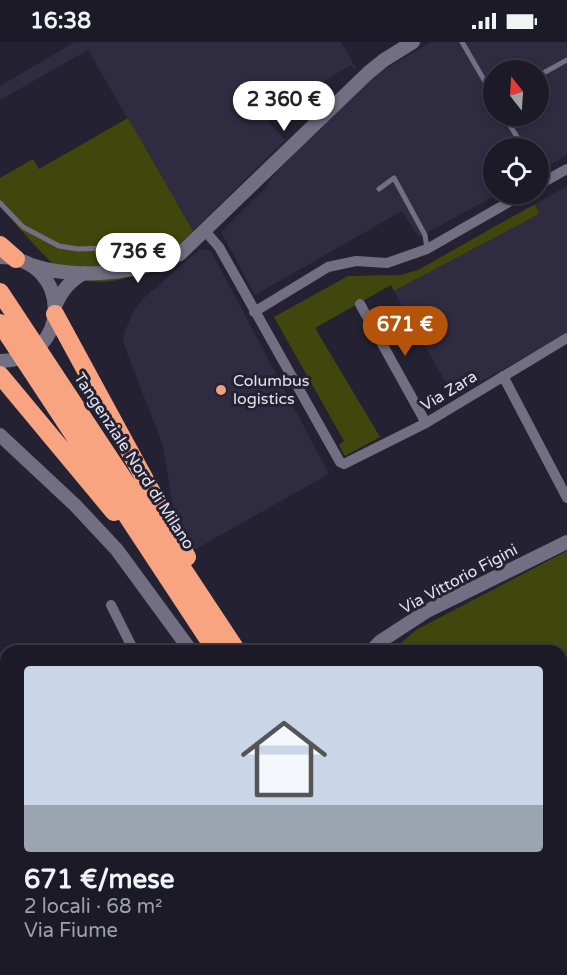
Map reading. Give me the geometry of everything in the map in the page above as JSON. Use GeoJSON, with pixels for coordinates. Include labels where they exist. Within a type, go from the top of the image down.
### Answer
{"type":"FeatureCollection","features":[{"type":"Feature","properties":{"kind":"highway"},"geometry":{"type":"LineString","coordinates":[[0,245],[16,261]]}},
{"type":"Feature","properties":{"kind":"highway","name":"Tangenziale Nord di Milano"},"geometry":{"type":"LineString","coordinates":[[0,292],[23,343],[212,645]]}},
{"type":"Feature","properties":{"kind":"highway"},"geometry":{"type":"LineString","coordinates":[[55,310],[235,645]]}},
{"type":"Feature","properties":{"kind":"highway","name":"Tangenziale Nord di Milano"},"geometry":{"type":"LineString","coordinates":[[0,323],[23,343]]}},
{"type":"Feature","properties":{"kind":"highway","name":"Tangenziale Nord di Milano"},"geometry":{"type":"LineString","coordinates":[[36,363],[234,645]]}},
{"type":"Feature","properties":{"kind":"highway"},"geometry":{"type":"LineString","coordinates":[[0,375],[175,587]]}},
{"type":"Feature","properties":{"kind":"street"},"geometry":{"type":"LineString","coordinates":[[16,261],[48,271],[85,272],[137,268],[164,262],[180,254],[368,73],[413,42]]}},
{"type":"Feature","properties":{"kind":"street"},"geometry":{"type":"LineString","coordinates":[[549,176],[567,169]]}},
{"type":"Feature","properties":{"kind":"street"},"geometry":{"type":"LineString","coordinates":[[205,231],[219,247],[254,312],[328,267],[356,261],[387,263],[427,249],[506,204]]}},
{"type":"Feature","properties":{"kind":"street"},"geometry":{"type":"LineString","coordinates":[[16,261],[48,283],[55,310]]}},
{"type":"Feature","properties":{"kind":"street"},"geometry":{"type":"LineString","coordinates":[[0,362],[18,359],[34,351],[46,338],[55,310],[67,285],[72,279],[85,272]]}},
{"type":"Feature","properties":{"kind":"street"},"geometry":{"type":"LineString","coordinates":[[360,304],[426,423]]}},
{"type":"Feature","properties":{"kind":"street","name":"Via Zara"},"geometry":{"type":"LineString","coordinates":[[254,312],[340,462],[344,464],[426,423],[567,338]]}},
{"type":"Feature","properties":{"kind":"street"},"geometry":{"type":"LineString","coordinates":[[502,376],[565,491]]}},
{"type":"Feature","properties":{"kind":"street"},"geometry":{"type":"LineString","coordinates":[[0,435],[75,505],[117,550],[187,645]]}},
{"type":"Feature","properties":{"kind":"street","name":"Via Vittorio Figini"},"geometry":{"type":"LineString","coordinates":[[377,645],[427,611],[567,542]]}},
{"type":"Feature","properties":{"kind":"street"},"geometry":{"type":"LineString","coordinates":[[111,604],[131,645]]}},
{"type":"Feature","properties":{"kind":"lane"},"geometry":{"type":"LineString","coordinates":[[462,42],[483,78]]}},
{"type":"Feature","properties":{"kind":"lane"},"geometry":{"type":"LineString","coordinates":[[549,70],[567,60]]}},
{"type":"Feature","properties":{"kind":"lane"},"geometry":{"type":"LineString","coordinates":[[379,189],[394,178],[425,235],[427,249]]}},
{"type":"Feature","properties":{"kind":"lane"},"geometry":{"type":"LineString","coordinates":[[0,203],[23,227],[59,246],[78,249],[107,248],[164,240],[173,245],[180,254]]}},
{"type":"Feature","properties":{"kind":"shaded area"},"geometry":{"type":"Polygon","coordinates":[[[75,42],[341,42],[356,68],[354,69],[351,65],[264,117],[285,140],[193,231],[88,50],[0,100],[0,86],[75,42]]]}},
{"type":"Feature","properties":{"kind":"shaded area"},"geometry":{"type":"Polygon","coordinates":[[[431,42],[567,42],[567,155],[549,165],[549,138],[483,138],[483,202],[419,237],[402,211],[255,295],[221,232],[265,188],[277,171],[372,77],[431,42]]]}},
{"type":"Feature","properties":{"kind":"shaded area"},"geometry":{"type":"Polygon","coordinates":[[[567,186],[567,333],[454,397],[394,291],[539,214],[535,204],[549,204],[549,196],[567,186]]]}},
{"type":"Feature","properties":{"kind":"shaded area"},"geometry":{"type":"Polygon","coordinates":[[[200,249],[211,251],[329,474],[194,550],[174,513],[163,446],[123,342],[134,310],[144,298],[200,249]]]}},
{"type":"Feature","properties":{"kind":"green space"},"geometry":{"type":"Polygon","coordinates":[[[128,118],[193,231],[166,257],[127,278],[98,282],[70,276],[35,246],[0,207],[0,178],[33,159],[39,169],[128,118]]]}},
{"type":"Feature","properties":{"kind":"green space"},"geometry":{"type":"Polygon","coordinates":[[[535,204],[539,214],[394,291],[391,285],[315,328],[380,437],[345,456],[339,445],[344,441],[274,317],[348,276],[401,275],[418,270],[535,204]]]}},
{"type":"Feature","properties":{"kind":"green space"},"geometry":{"type":"Polygon","coordinates":[[[567,551],[567,645],[399,645],[416,630],[567,551]]]}},
{"type":"Feature","properties":{"kind":"place","name":"Columbus logistics"},"geometry":{"type":"Point","coordinates":[221,390]}}]}
